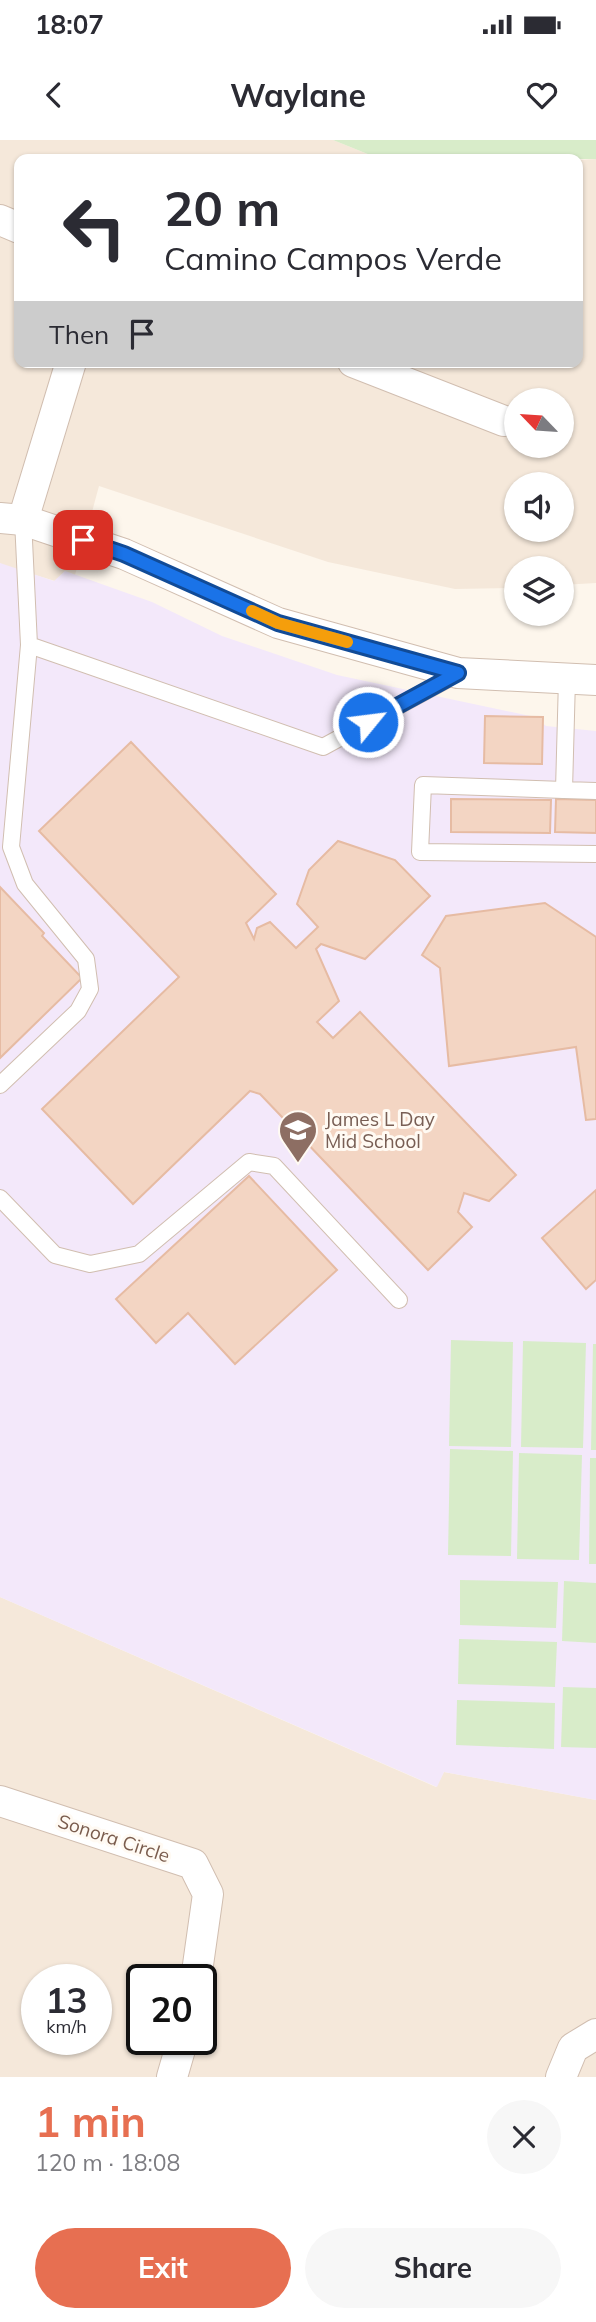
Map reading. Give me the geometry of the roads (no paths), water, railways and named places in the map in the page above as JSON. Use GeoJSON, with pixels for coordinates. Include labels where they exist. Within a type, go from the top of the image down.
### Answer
{"type":"FeatureCollection","features":[{"type":"Feature","properties":{"kind":"street"},"geometry":{"type":"LineString","coordinates":[[69,368],[11,519],[124,554],[278,623],[458,673],[596,680]]}},
{"type":"Feature","properties":{"kind":"street"},"geometry":{"type":"LineString","coordinates":[[369,368],[503,421]]}},
{"type":"Feature","properties":{"kind":"street","name":"Sonora Circle"},"geometry":{"type":"LineString","coordinates":[[0,1801],[192,1864],[208,1894],[198,1964]]}},
{"type":"Feature","properties":{"kind":"street"},"geometry":{"type":"LineString","coordinates":[[561,2077],[573,2048],[596,2034]]}},
{"type":"Feature","properties":{"kind":"street"},"geometry":{"type":"LineString","coordinates":[[172,2077],[178,2055]]}},
{"type":"Feature","properties":{"kind":"lane"},"geometry":{"type":"LineString","coordinates":[[0,1085],[78,1011],[90,989],[86,959],[25,884],[11,846],[29,645],[11,519]]}},
{"type":"Feature","properties":{"kind":"lane"},"geometry":{"type":"LineString","coordinates":[[29,645],[323,747],[458,673]]}},
{"type":"Feature","properties":{"kind":"lane"},"geometry":{"type":"LineString","coordinates":[[564,790],[567,679]]}},
{"type":"Feature","properties":{"kind":"lane"},"geometry":{"type":"LineString","coordinates":[[596,791],[423,785],[420,852],[596,854]]}},
{"type":"Feature","properties":{"kind":"lane"},"geometry":{"type":"LineString","coordinates":[[0,1198],[55,1255],[90,1264],[139,1254],[249,1162],[274,1166],[399,1300]]}},
{"type":"Feature","properties":{"kind":"place","name":"James L Day Mid School"},"geometry":{"type":"Point","coordinates":[298,1164]}}]}
